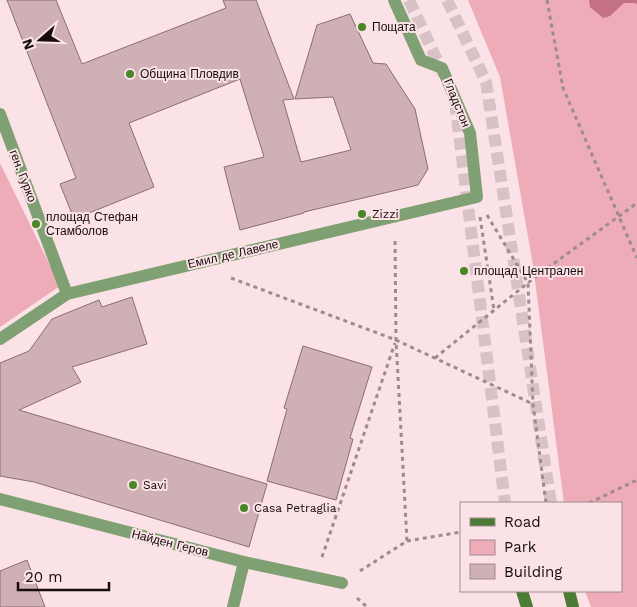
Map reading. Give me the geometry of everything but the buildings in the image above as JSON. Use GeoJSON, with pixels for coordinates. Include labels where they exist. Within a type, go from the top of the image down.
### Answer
{"type":"FeatureCollection","features":[{"type":"Feature","properties":{"kind":"main road"},"geometry":{"type":"LineString","coordinates":[[522,592],[527,607]]}},
{"type":"Feature","properties":{"kind":"main road"},"geometry":{"type":"LineString","coordinates":[[569,592],[573,607]]}},
{"type":"Feature","properties":{"kind":"street","name":"Гладстон"},"geometry":{"type":"LineString","coordinates":[[394,0],[421,60],[442,68],[470,133],[477,197]]}},
{"type":"Feature","properties":{"kind":"street","name":"ген. Гурко"},"geometry":{"type":"LineString","coordinates":[[0,114],[67,294]]}},
{"type":"Feature","properties":{"kind":"street","name":"Емил де Лавеле"},"geometry":{"type":"LineString","coordinates":[[0,339],[67,294],[477,197]]}},
{"type":"Feature","properties":{"kind":"street","name":"Найден Геров"},"geometry":{"type":"LineString","coordinates":[[0,500],[244,562],[342,583]]}},
{"type":"Feature","properties":{"kind":"street"},"geometry":{"type":"LineString","coordinates":[[233,607],[244,562]]}},
{"type":"Feature","properties":{"kind":"path"},"geometry":{"type":"LineString","coordinates":[[548,0],[562,88],[637,258]]}},
{"type":"Feature","properties":{"kind":"path"},"geometry":{"type":"LineString","coordinates":[[477,197],[528,283],[533,404],[546,502]]}},
{"type":"Feature","properties":{"kind":"path"},"geometry":{"type":"LineString","coordinates":[[477,197],[494,311]]}},
{"type":"Feature","properties":{"kind":"path"},"geometry":{"type":"LineString","coordinates":[[435,358],[528,283],[637,203]]}},
{"type":"Feature","properties":{"kind":"path"},"geometry":{"type":"LineString","coordinates":[[394,217],[396,340],[407,541]]}},
{"type":"Feature","properties":{"kind":"path"},"geometry":{"type":"LineString","coordinates":[[229,278],[396,340],[533,404]]}},
{"type":"Feature","properties":{"kind":"path"},"geometry":{"type":"LineString","coordinates":[[315,578],[396,340]]}},
{"type":"Feature","properties":{"kind":"path"},"geometry":{"type":"LineString","coordinates":[[591,502],[637,480]]}},
{"type":"Feature","properties":{"kind":"path"},"geometry":{"type":"LineString","coordinates":[[342,583],[407,541],[460,532]]}},
{"type":"Feature","properties":{"kind":"green space"},"geometry":{"type":"Polygon","coordinates":[[[468,0],[637,0],[637,607],[591,607],[585,592],[622,592],[622,502],[564,502],[533,265],[500,77],[468,0]]]}},
{"type":"Feature","properties":{"kind":"green space"},"geometry":{"type":"Polygon","coordinates":[[[0,163],[60,286],[0,327],[0,163]]]}},
{"type":"Feature","properties":{"kind":"shaded area"},"geometry":{"type":"Polygon","coordinates":[[[589,0],[637,0],[637,4],[624,3],[610,16],[603,18],[590,7],[589,0]]]}},
{"type":"Feature","properties":{"kind":"tunnel"},"geometry":{"type":"LineString","coordinates":[[409,0],[444,75]]}},
{"type":"Feature","properties":{"kind":"tunnel"},"geometry":{"type":"LineString","coordinates":[[447,0],[486,82],[551,502]]}},
{"type":"Feature","properties":{"kind":"tunnel"},"geometry":{"type":"LineString","coordinates":[[455,102],[505,502]]}},
{"type":"Feature","properties":{"kind":"place","name":"Пощата"},"geometry":{"type":"Point","coordinates":[362,27]}},
{"type":"Feature","properties":{"kind":"place","name":"Община Пловдив"},"geometry":{"type":"Point","coordinates":[130,74]}},
{"type":"Feature","properties":{"kind":"place","name":"Zizzi"},"geometry":{"type":"Point","coordinates":[362,214]}},
{"type":"Feature","properties":{"kind":"place","name":"площад Стефан Стамболов"},"geometry":{"type":"Point","coordinates":[36,224]}},
{"type":"Feature","properties":{"kind":"place","name":"площад Централен"},"geometry":{"type":"Point","coordinates":[464,271]}},
{"type":"Feature","properties":{"kind":"place","name":"Savi"},"geometry":{"type":"Point","coordinates":[133,485]}},
{"type":"Feature","properties":{"kind":"place","name":"Casa Petraglia"},"geometry":{"type":"Point","coordinates":[244,508]}}]}
